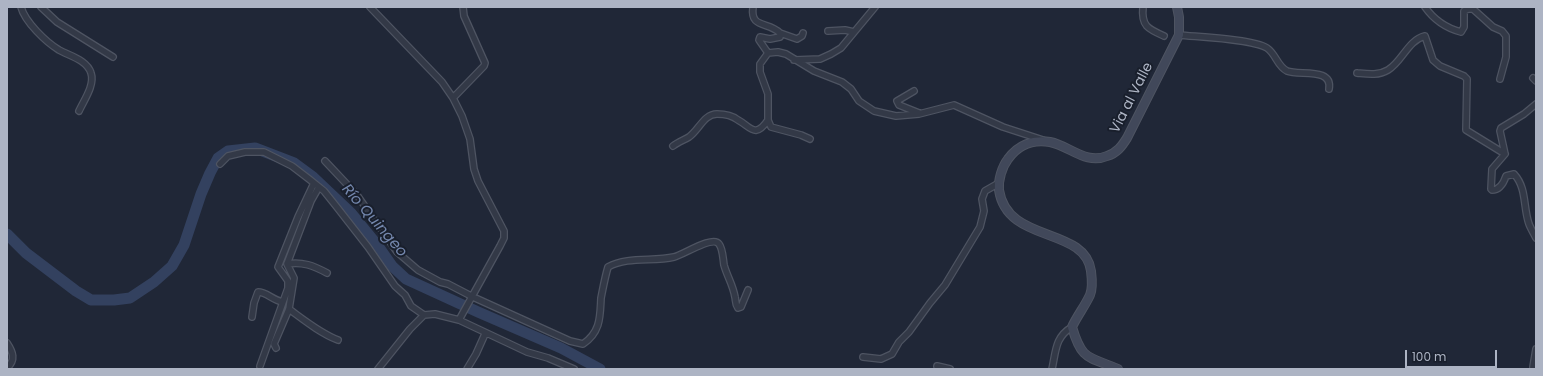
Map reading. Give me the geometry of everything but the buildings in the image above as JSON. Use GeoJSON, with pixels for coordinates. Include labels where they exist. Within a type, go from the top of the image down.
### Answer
{"type":"FeatureCollection","features":[{"type":"Feature","properties":{"kind":"main road","name":"Via al Valle"},"geometry":{"type":"LineString","coordinates":[[1072,327],[1090,295],[1092,277],[1089,262],[1086,256],[1069,243],[1037,232],[1018,222],[1006,209],[999,191],[1002,169],[1006,161],[1019,147],[1038,142],[1051,142],[1093,159],[1105,157],[1118,150],[1127,138],[1179,35],[1179,17],[1177,7]]}},
{"type":"Feature","properties":{"kind":"main road"},"geometry":{"type":"LineString","coordinates":[[1072,327],[1078,346],[1082,352],[1095,360],[1118,369]]}},
{"type":"Feature","properties":{"kind":"street"},"geometry":{"type":"LineString","coordinates":[[21,7],[23,14],[46,41],[86,65],[92,74],[91,86],[80,111]]}},
{"type":"Feature","properties":{"kind":"street"},"geometry":{"type":"LineString","coordinates":[[40,7],[57,22],[113,57]]}},
{"type":"Feature","properties":{"kind":"street"},"geometry":{"type":"LineString","coordinates":[[370,7],[442,82],[453,98],[462,116],[470,139],[474,169],[478,181],[504,230],[504,238],[461,318]]}},
{"type":"Feature","properties":{"kind":"street"},"geometry":{"type":"LineString","coordinates":[[453,98],[484,66],[485,63],[464,16],[464,7]]}},
{"type":"Feature","properties":{"kind":"street"},"geometry":{"type":"LineString","coordinates":[[752,7],[752,18],[755,22],[777,29],[780,32],[797,39],[802,36],[803,33]]}},
{"type":"Feature","properties":{"kind":"street"},"geometry":{"type":"LineString","coordinates":[[794,60],[820,59],[841,48],[875,7]]}},
{"type":"Feature","properties":{"kind":"street"},"geometry":{"type":"LineString","coordinates":[[1143,7],[1142,19],[1149,30],[1164,36]]}},
{"type":"Feature","properties":{"kind":"street"},"geometry":{"type":"LineString","coordinates":[[1425,7],[1432,16],[1449,28],[1461,32],[1464,27],[1464,11],[1473,9],[1493,27],[1502,31],[1506,36],[1507,44],[1506,57],[1500,79]]}},
{"type":"Feature","properties":{"kind":"street"},"geometry":{"type":"LineString","coordinates":[[828,31],[845,30],[854,32]]}},
{"type":"Feature","properties":{"kind":"street"},"geometry":{"type":"LineString","coordinates":[[768,53],[759,40],[760,37],[775,39],[780,37],[780,32]]}},
{"type":"Feature","properties":{"kind":"street"},"geometry":{"type":"LineString","coordinates":[[1179,35],[1228,39],[1264,46],[1271,52],[1280,66],[1289,72],[1321,75],[1326,78],[1330,85],[1329,89]]}},
{"type":"Feature","properties":{"kind":"street"},"geometry":{"type":"LineString","coordinates":[[1357,73],[1376,74],[1389,70],[1414,42],[1425,36],[1433,60],[1440,66],[1464,76],[1467,79],[1466,130],[1505,154]]}},
{"type":"Feature","properties":{"kind":"street"},"geometry":{"type":"LineString","coordinates":[[810,139],[771,127],[768,120],[768,94],[760,72],[760,64],[768,53],[778,52],[786,54],[794,60],[814,70],[842,82],[851,89],[859,101],[874,111],[896,116],[919,114],[954,105],[1002,127],[1051,142]]}},
{"type":"Feature","properties":{"kind":"street"},"geometry":{"type":"LineString","coordinates":[[914,92],[897,101],[897,103],[919,114]]}},
{"type":"Feature","properties":{"kind":"street"},"geometry":{"type":"LineString","coordinates":[[1505,154],[1500,131],[1501,128],[1524,114],[1536,104]]}},
{"type":"Feature","properties":{"kind":"street"},"geometry":{"type":"LineString","coordinates":[[673,146],[689,137],[709,116],[716,114],[740,120],[750,129],[757,130],[764,126],[768,120]]}},
{"type":"Feature","properties":{"kind":"street"},"geometry":{"type":"LineString","coordinates":[[220,164],[228,156],[245,152],[264,152],[292,166],[317,185],[368,247],[411,306],[424,316]]}},
{"type":"Feature","properties":{"kind":"street"},"geometry":{"type":"LineString","coordinates":[[1505,154],[1492,169],[1491,189],[1495,190],[1503,183],[1506,176],[1514,174],[1519,180],[1523,191],[1529,224],[1536,238]]}},
{"type":"Feature","properties":{"kind":"street"},"geometry":{"type":"LineString","coordinates":[[325,161],[357,195],[398,252],[412,266],[440,282],[448,284],[472,299],[570,341],[583,344],[588,341],[592,335],[600,319],[601,299],[608,267],[613,264],[674,257],[712,241],[720,244],[738,308],[741,307],[748,290]]}},
{"type":"Feature","properties":{"kind":"street"},"geometry":{"type":"LineString","coordinates":[[863,357],[881,359],[892,354],[899,342],[909,332],[930,302],[945,285],[980,227],[984,211],[982,199],[985,191],[999,183]]}},
{"type":"Feature","properties":{"kind":"street"},"geometry":{"type":"LineString","coordinates":[[276,348],[274,344],[289,309],[294,278],[287,264],[317,185]]}},
{"type":"Feature","properties":{"kind":"street"},"geometry":{"type":"LineString","coordinates":[[260,366],[288,288],[288,281],[278,267],[298,217],[317,185]]}},
{"type":"Feature","properties":{"kind":"street"},"geometry":{"type":"LineString","coordinates":[[287,264],[294,262],[304,264],[327,273]]}},
{"type":"Feature","properties":{"kind":"street"},"geometry":{"type":"LineString","coordinates":[[252,317],[254,303],[258,292],[263,292],[275,300],[283,302]]}},
{"type":"Feature","properties":{"kind":"street"},"geometry":{"type":"LineString","coordinates":[[289,309],[330,337],[338,340]]}},
{"type":"Feature","properties":{"kind":"street"},"geometry":{"type":"LineString","coordinates":[[378,369],[410,329],[424,316],[435,314],[461,318],[485,334],[527,352],[548,358],[574,369]]}},
{"type":"Feature","properties":{"kind":"street"},"geometry":{"type":"LineString","coordinates":[[1052,369],[1058,341],[1066,331],[1072,327]]}},
{"type":"Feature","properties":{"kind":"street"},"geometry":{"type":"LineString","coordinates":[[467,369],[485,334]]}},
{"type":"Feature","properties":{"kind":"street"},"geometry":{"type":"LineString","coordinates":[[7,343],[12,351],[13,358],[11,364],[7,368]]}},
{"type":"Feature","properties":{"kind":"street"},"geometry":{"type":"LineString","coordinates":[[1533,367],[1536,349]]}},
{"type":"Feature","properties":{"kind":"street"},"geometry":{"type":"LineString","coordinates":[[937,366],[950,369]]}},
{"type":"Feature","properties":{"kind":"waterway","name":"Río Quingeo"},"geometry":{"type":"LineString","coordinates":[[7,234],[26,253],[76,291],[91,300],[130,298],[154,282],[172,266],[184,245],[201,194],[218,158],[228,151],[255,148],[294,163],[313,177],[351,213],[392,266],[406,279],[561,348],[600,369]]}}]}
